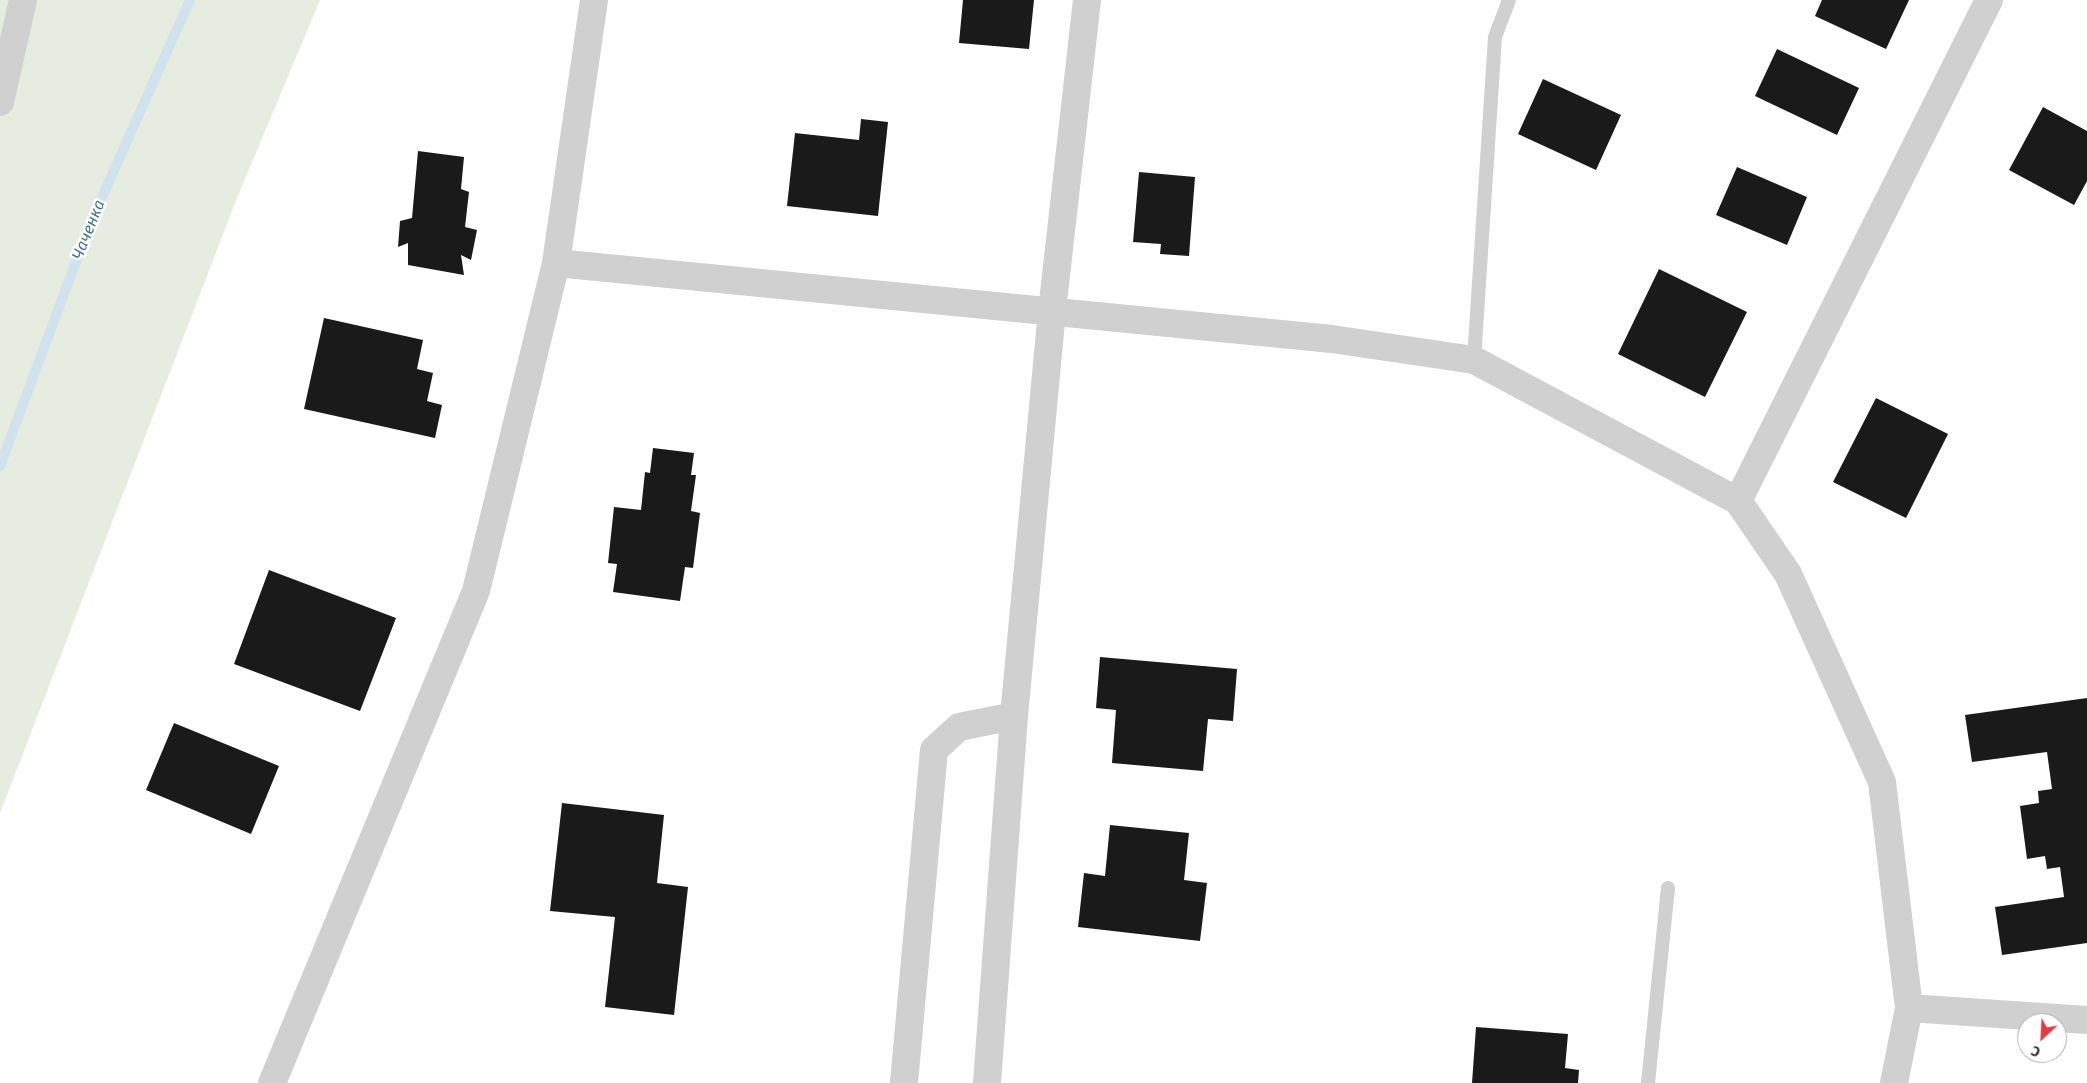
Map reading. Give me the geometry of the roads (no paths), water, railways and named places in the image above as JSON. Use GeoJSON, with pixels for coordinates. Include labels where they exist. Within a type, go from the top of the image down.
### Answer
{"type":"FeatureCollection","features":[{"type":"Feature","properties":{"kind":"street"},"geometry":{"type":"LineString","coordinates":[[0,102],[23,0]]}},
{"type":"Feature","properties":{"kind":"street"},"geometry":{"type":"LineString","coordinates":[[272,1083],[476,591],[556,263],[594,0]]}},
{"type":"Feature","properties":{"kind":"street"},"geometry":{"type":"LineString","coordinates":[[987,1083],[1014,716],[1052,311],[1087,0]]}},
{"type":"Feature","properties":{"kind":"street"},"geometry":{"type":"LineString","coordinates":[[1738,501],[1989,0]]}},
{"type":"Feature","properties":{"kind":"street"},"geometry":{"type":"LineString","coordinates":[[556,263],[1332,339],[1474,360],[1738,501],[1788,574],[1882,782],[1909,1008],[1894,1083]]}},
{"type":"Feature","properties":{"kind":"street"},"geometry":{"type":"LineString","coordinates":[[904,1083],[934,750],[959,727],[1014,716]]}},
{"type":"Feature","properties":{"kind":"street"},"geometry":{"type":"LineString","coordinates":[[1909,1008],[2087,1020]]}},
{"type":"Feature","properties":{"kind":"lane"},"geometry":{"type":"LineString","coordinates":[[1474,360],[1495,37],[1509,0]]}},
{"type":"Feature","properties":{"kind":"lane"},"geometry":{"type":"LineString","coordinates":[[1648,1083],[1668,888]]}},
{"type":"Feature","properties":{"kind":"waterway","name":"Чаченка"},"geometry":{"type":"LineString","coordinates":[[0,466],[90,224],[190,0]]}}]}
